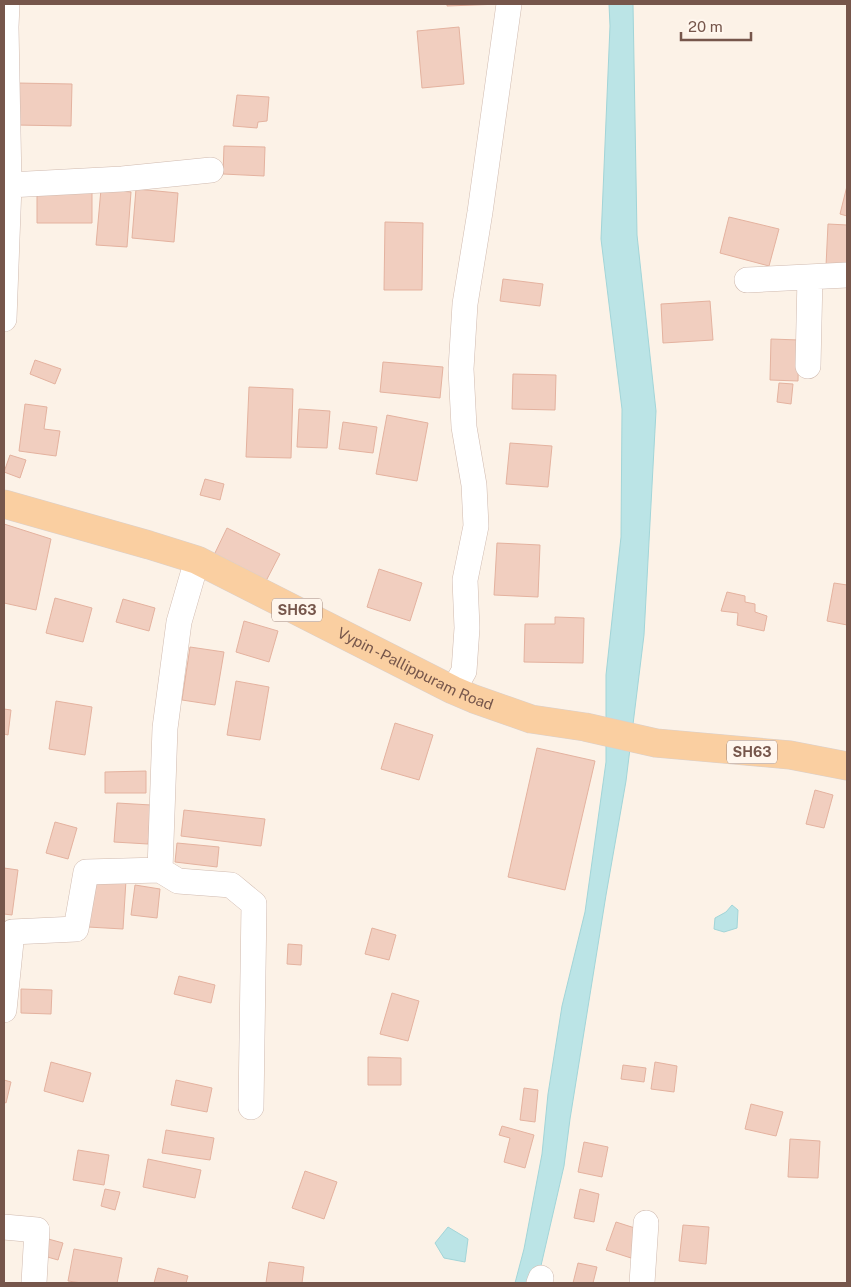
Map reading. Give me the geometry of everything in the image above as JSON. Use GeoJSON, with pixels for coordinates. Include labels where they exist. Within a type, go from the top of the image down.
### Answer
{"type":"FeatureCollection","features":[{"type":"Feature","properties":{"kind":"main road","name":"Vypin - Pallippuram Road"},"geometry":{"type":"LineString","coordinates":[[4,504],[197,560],[453,690],[531,719],[656,743],[790,755],[847,766]]}},
{"type":"Feature","properties":{"kind":"street"},"geometry":{"type":"LineString","coordinates":[[4,319],[9,186],[7,4]]}},
{"type":"Feature","properties":{"kind":"street"},"geometry":{"type":"LineString","coordinates":[[453,690],[464,671],[467,628],[465,580],[476,526],[474,485],[464,427],[461,369],[465,304],[509,4]]}},
{"type":"Feature","properties":{"kind":"street"},"geometry":{"type":"LineString","coordinates":[[9,186],[122,179],[211,170]]}},
{"type":"Feature","properties":{"kind":"street"},"geometry":{"type":"LineString","coordinates":[[747,280],[847,275]]}},
{"type":"Feature","properties":{"kind":"street"},"geometry":{"type":"LineString","coordinates":[[808,366],[810,277]]}},
{"type":"Feature","properties":{"kind":"street"},"geometry":{"type":"LineString","coordinates":[[160,870],[165,728],[179,622],[197,560]]}},
{"type":"Feature","properties":{"kind":"street"},"geometry":{"type":"LineString","coordinates":[[4,1010],[12,932],[76,929],[86,872],[160,870],[178,881],[231,885],[254,904],[251,1107]]}},
{"type":"Feature","properties":{"kind":"street"},"geometry":{"type":"LineString","coordinates":[[642,1283],[646,1224]]}},
{"type":"Feature","properties":{"kind":"street"},"geometry":{"type":"LineString","coordinates":[[4,1228],[37,1230],[34,1283]]}},
{"type":"Feature","properties":{"kind":"water"},"geometry":{"type":"Polygon","coordinates":[[[609,4],[633,4],[637,235],[656,411],[644,635],[626,781],[606,895],[564,1166],[537,1283],[515,1283],[524,1249],[542,1154],[548,1094],[562,1006],[585,912],[606,762],[606,675],[621,537],[622,409],[601,239],[610,26],[609,4]]]}},
{"type":"Feature","properties":{"kind":"water"},"geometry":{"type":"Polygon","coordinates":[[[732,905],[738,910],[737,928],[724,932],[714,929],[715,918],[726,912],[732,905]]]}},
{"type":"Feature","properties":{"kind":"water"},"geometry":{"type":"Polygon","coordinates":[[[448,1227],[468,1239],[465,1262],[444,1258],[435,1243],[448,1227]]]}},
{"type":"Feature","properties":{"kind":"building"},"geometry":{"type":"Polygon","coordinates":[[[447,4],[501,4],[447,6],[447,4]]]}},
{"type":"Feature","properties":{"kind":"building"},"geometry":{"type":"Polygon","coordinates":[[[459,27],[464,84],[422,88],[417,31],[459,27]]]}},
{"type":"Feature","properties":{"kind":"building"},"geometry":{"type":"Polygon","coordinates":[[[17,83],[72,84],[71,126],[16,125],[17,83]]]}},
{"type":"Feature","properties":{"kind":"building"},"geometry":{"type":"Polygon","coordinates":[[[237,95],[269,97],[267,121],[258,122],[257,128],[233,126],[237,95]]]}},
{"type":"Feature","properties":{"kind":"building"},"geometry":{"type":"Polygon","coordinates":[[[224,146],[265,147],[264,176],[223,174],[224,146]]]}},
{"type":"Feature","properties":{"kind":"building"},"geometry":{"type":"Polygon","coordinates":[[[847,186],[847,216],[840,214],[847,186]]]}},
{"type":"Feature","properties":{"kind":"building"},"geometry":{"type":"Polygon","coordinates":[[[37,188],[92,188],[92,223],[37,223],[37,188]]]}},
{"type":"Feature","properties":{"kind":"building"},"geometry":{"type":"Polygon","coordinates":[[[101,189],[131,192],[127,247],[96,245],[101,189]]]}},
{"type":"Feature","properties":{"kind":"building"},"geometry":{"type":"Polygon","coordinates":[[[136,189],[178,193],[174,242],[132,238],[136,189]]]}},
{"type":"Feature","properties":{"kind":"building"},"geometry":{"type":"Polygon","coordinates":[[[729,217],[779,229],[769,266],[720,253],[729,217]]]}},
{"type":"Feature","properties":{"kind":"building"},"geometry":{"type":"Polygon","coordinates":[[[385,222],[423,223],[422,290],[384,290],[385,222]]]}},
{"type":"Feature","properties":{"kind":"building"},"geometry":{"type":"Polygon","coordinates":[[[828,224],[847,225],[847,267],[826,266],[828,224]]]}},
{"type":"Feature","properties":{"kind":"building"},"geometry":{"type":"Polygon","coordinates":[[[503,279],[543,284],[540,306],[500,301],[503,279]]]}},
{"type":"Feature","properties":{"kind":"building"},"geometry":{"type":"Polygon","coordinates":[[[710,301],[713,340],[663,343],[661,304],[710,301]]]}},
{"type":"Feature","properties":{"kind":"building"},"geometry":{"type":"Polygon","coordinates":[[[771,339],[799,340],[798,381],[770,380],[771,339]]]}},
{"type":"Feature","properties":{"kind":"building"},"geometry":{"type":"Polygon","coordinates":[[[35,360],[61,369],[55,384],[30,374],[35,360]]]}},
{"type":"Feature","properties":{"kind":"building"},"geometry":{"type":"Polygon","coordinates":[[[383,362],[443,367],[440,398],[380,392],[383,362]]]}},
{"type":"Feature","properties":{"kind":"building"},"geometry":{"type":"Polygon","coordinates":[[[513,374],[556,375],[555,410],[512,409],[513,374]]]}},
{"type":"Feature","properties":{"kind":"building"},"geometry":{"type":"Polygon","coordinates":[[[779,383],[793,384],[791,404],[777,402],[779,383]]]}},
{"type":"Feature","properties":{"kind":"building"},"geometry":{"type":"Polygon","coordinates":[[[249,387],[293,389],[291,458],[246,457],[249,387]]]}},
{"type":"Feature","properties":{"kind":"building"},"geometry":{"type":"Polygon","coordinates":[[[25,404],[47,407],[44,429],[60,431],[56,456],[19,451],[25,404]]]}},
{"type":"Feature","properties":{"kind":"building"},"geometry":{"type":"Polygon","coordinates":[[[299,409],[330,411],[327,448],[297,447],[299,409]]]}},
{"type":"Feature","properties":{"kind":"building"},"geometry":{"type":"Polygon","coordinates":[[[387,415],[428,423],[417,481],[376,474],[387,415]]]}},
{"type":"Feature","properties":{"kind":"building"},"geometry":{"type":"Polygon","coordinates":[[[343,422],[377,427],[373,453],[339,449],[343,422]]]}},
{"type":"Feature","properties":{"kind":"building"},"geometry":{"type":"Polygon","coordinates":[[[510,443],[552,446],[548,487],[506,484],[510,443]]]}},
{"type":"Feature","properties":{"kind":"building"},"geometry":{"type":"Polygon","coordinates":[[[10,455],[26,460],[20,478],[4,472],[10,455]]]}},
{"type":"Feature","properties":{"kind":"building"},"geometry":{"type":"Polygon","coordinates":[[[205,479],[224,484],[220,500],[200,495],[205,479]]]}},
{"type":"Feature","properties":{"kind":"building"},"geometry":{"type":"Polygon","coordinates":[[[4,524],[51,539],[36,610],[4,603],[4,524]]]}},
{"type":"Feature","properties":{"kind":"building"},"geometry":{"type":"Polygon","coordinates":[[[227,528],[280,554],[266,581],[214,555],[227,528]]]}},
{"type":"Feature","properties":{"kind":"building"},"geometry":{"type":"Polygon","coordinates":[[[497,543],[540,545],[538,597],[494,595],[497,543]]]}},
{"type":"Feature","properties":{"kind":"building"},"geometry":{"type":"Polygon","coordinates":[[[379,569],[422,583],[410,621],[367,607],[379,569]]]}},
{"type":"Feature","properties":{"kind":"building"},"geometry":{"type":"Polygon","coordinates":[[[834,583],[847,585],[847,625],[827,621],[834,583]]]}},
{"type":"Feature","properties":{"kind":"building"},"geometry":{"type":"Polygon","coordinates":[[[727,592],[745,596],[745,602],[755,604],[755,612],[767,616],[764,631],[737,625],[738,613],[721,611],[727,592]]]}},
{"type":"Feature","properties":{"kind":"building"},"geometry":{"type":"Polygon","coordinates":[[[55,598],[92,608],[83,642],[46,633],[55,598]]]}},
{"type":"Feature","properties":{"kind":"building"},"geometry":{"type":"Polygon","coordinates":[[[123,599],[155,608],[149,631],[116,622],[123,599]]]}},
{"type":"Feature","properties":{"kind":"building"},"geometry":{"type":"Polygon","coordinates":[[[555,617],[584,618],[583,663],[524,662],[525,624],[555,624],[555,617]]]}},
{"type":"Feature","properties":{"kind":"building"},"geometry":{"type":"Polygon","coordinates":[[[244,621],[278,631],[269,662],[236,652],[244,621]]]}},
{"type":"Feature","properties":{"kind":"building"},"geometry":{"type":"Polygon","coordinates":[[[190,647],[224,652],[215,705],[182,700],[190,647]]]}},
{"type":"Feature","properties":{"kind":"building"},"geometry":{"type":"Polygon","coordinates":[[[236,681],[269,687],[260,740],[227,735],[236,681]]]}},
{"type":"Feature","properties":{"kind":"building"},"geometry":{"type":"Polygon","coordinates":[[[56,701],[92,707],[85,755],[49,749],[56,701]]]}},
{"type":"Feature","properties":{"kind":"building"},"geometry":{"type":"Polygon","coordinates":[[[4,709],[11,710],[8,735],[4,734],[4,709]]]}},
{"type":"Feature","properties":{"kind":"building"},"geometry":{"type":"Polygon","coordinates":[[[395,723],[433,735],[419,780],[381,769],[395,723]]]}},
{"type":"Feature","properties":{"kind":"building"},"geometry":{"type":"Polygon","coordinates":[[[537,748],[595,761],[565,890],[508,877],[537,748]]]}},
{"type":"Feature","properties":{"kind":"building"},"geometry":{"type":"Polygon","coordinates":[[[146,771],[146,793],[105,793],[105,772],[146,771]]]}},
{"type":"Feature","properties":{"kind":"building"},"geometry":{"type":"Polygon","coordinates":[[[815,790],[833,795],[824,828],[806,824],[815,790]]]}},
{"type":"Feature","properties":{"kind":"building"},"geometry":{"type":"Polygon","coordinates":[[[117,803],[151,805],[148,844],[114,842],[117,803]]]}},
{"type":"Feature","properties":{"kind":"building"},"geometry":{"type":"Polygon","coordinates":[[[184,810],[265,819],[261,846],[181,836],[184,810]]]}},
{"type":"Feature","properties":{"kind":"building"},"geometry":{"type":"Polygon","coordinates":[[[55,822],[77,828],[68,859],[46,853],[55,822]]]}},
{"type":"Feature","properties":{"kind":"building"},"geometry":{"type":"Polygon","coordinates":[[[177,843],[219,847],[217,867],[175,862],[177,843]]]}},
{"type":"Feature","properties":{"kind":"building"},"geometry":{"type":"Polygon","coordinates":[[[4,868],[18,870],[12,915],[4,914],[4,868]]]}},
{"type":"Feature","properties":{"kind":"building"},"geometry":{"type":"Polygon","coordinates":[[[90,879],[126,880],[123,929],[88,927],[90,879]]]}},
{"type":"Feature","properties":{"kind":"building"},"geometry":{"type":"Polygon","coordinates":[[[135,885],[160,889],[157,918],[131,915],[135,885]]]}},
{"type":"Feature","properties":{"kind":"building"},"geometry":{"type":"Polygon","coordinates":[[[372,928],[396,935],[389,960],[365,954],[372,928]]]}},
{"type":"Feature","properties":{"kind":"building"},"geometry":{"type":"Polygon","coordinates":[[[288,944],[302,945],[301,965],[287,964],[288,944]]]}},
{"type":"Feature","properties":{"kind":"building"},"geometry":{"type":"Polygon","coordinates":[[[179,976],[215,985],[211,1003],[174,994],[179,976]]]}},
{"type":"Feature","properties":{"kind":"building"},"geometry":{"type":"Polygon","coordinates":[[[21,989],[52,990],[51,1014],[21,1013],[21,989]]]}},
{"type":"Feature","properties":{"kind":"building"},"geometry":{"type":"Polygon","coordinates":[[[392,993],[419,1001],[408,1041],[380,1034],[392,993]]]}},
{"type":"Feature","properties":{"kind":"building"},"geometry":{"type":"Polygon","coordinates":[[[368,1057],[401,1058],[401,1085],[368,1085],[368,1057]]]}},
{"type":"Feature","properties":{"kind":"building"},"geometry":{"type":"Polygon","coordinates":[[[51,1062],[91,1073],[83,1102],[44,1091],[51,1062]]]}},
{"type":"Feature","properties":{"kind":"building"},"geometry":{"type":"Polygon","coordinates":[[[655,1062],[677,1066],[674,1092],[651,1089],[655,1062]]]}},
{"type":"Feature","properties":{"kind":"building"},"geometry":{"type":"Polygon","coordinates":[[[623,1065],[646,1068],[644,1082],[621,1079],[623,1065]]]}},
{"type":"Feature","properties":{"kind":"building"},"geometry":{"type":"Polygon","coordinates":[[[4,1080],[11,1082],[6,1103],[4,1102],[4,1080]]]}},
{"type":"Feature","properties":{"kind":"building"},"geometry":{"type":"Polygon","coordinates":[[[176,1080],[212,1088],[207,1112],[171,1105],[176,1080]]]}},
{"type":"Feature","properties":{"kind":"building"},"geometry":{"type":"Polygon","coordinates":[[[524,1088],[538,1090],[535,1122],[520,1120],[524,1088]]]}},
{"type":"Feature","properties":{"kind":"building"},"geometry":{"type":"Polygon","coordinates":[[[751,1104],[783,1112],[776,1136],[745,1129],[751,1104]]]}},
{"type":"Feature","properties":{"kind":"building"},"geometry":{"type":"Polygon","coordinates":[[[502,1126],[534,1135],[525,1168],[504,1162],[510,1138],[499,1135],[502,1126]]]}},
{"type":"Feature","properties":{"kind":"building"},"geometry":{"type":"Polygon","coordinates":[[[166,1130],[214,1138],[210,1160],[162,1153],[166,1130]]]}},
{"type":"Feature","properties":{"kind":"building"},"geometry":{"type":"Polygon","coordinates":[[[790,1139],[820,1141],[818,1178],[788,1177],[790,1139]]]}},
{"type":"Feature","properties":{"kind":"building"},"geometry":{"type":"Polygon","coordinates":[[[584,1142],[608,1147],[602,1177],[578,1172],[584,1142]]]}},
{"type":"Feature","properties":{"kind":"building"},"geometry":{"type":"Polygon","coordinates":[[[78,1150],[109,1155],[104,1185],[73,1180],[78,1150]]]}},
{"type":"Feature","properties":{"kind":"building"},"geometry":{"type":"Polygon","coordinates":[[[148,1159],[201,1170],[195,1198],[143,1187],[148,1159]]]}},
{"type":"Feature","properties":{"kind":"building"},"geometry":{"type":"Polygon","coordinates":[[[305,1171],[337,1182],[324,1219],[292,1208],[305,1171]]]}},
{"type":"Feature","properties":{"kind":"building"},"geometry":{"type":"Polygon","coordinates":[[[105,1189],[120,1192],[115,1210],[101,1206],[105,1189]]]}},
{"type":"Feature","properties":{"kind":"building"},"geometry":{"type":"Polygon","coordinates":[[[580,1189],[599,1194],[594,1222],[574,1218],[580,1189]]]}},
{"type":"Feature","properties":{"kind":"building"},"geometry":{"type":"Polygon","coordinates":[[[616,1222],[641,1230],[631,1258],[606,1250],[616,1222]]]}},
{"type":"Feature","properties":{"kind":"building"},"geometry":{"type":"Polygon","coordinates":[[[683,1225],[709,1227],[706,1264],[679,1261],[683,1225]]]}},
{"type":"Feature","properties":{"kind":"building"},"geometry":{"type":"Polygon","coordinates":[[[41,1237],[63,1243],[58,1260],[37,1254],[41,1237]]]}},
{"type":"Feature","properties":{"kind":"building"},"geometry":{"type":"Polygon","coordinates":[[[74,1249],[122,1258],[117,1283],[68,1281],[74,1249]]]}},
{"type":"Feature","properties":{"kind":"building"},"geometry":{"type":"Polygon","coordinates":[[[269,1262],[304,1267],[302,1283],[266,1283],[269,1262]]]}},
{"type":"Feature","properties":{"kind":"building"},"geometry":{"type":"Polygon","coordinates":[[[578,1263],[597,1267],[593,1283],[573,1283],[578,1263]]]}},
{"type":"Feature","properties":{"kind":"building"},"geometry":{"type":"Polygon","coordinates":[[[158,1268],[188,1276],[186,1283],[154,1283],[158,1268]]]}}]}
